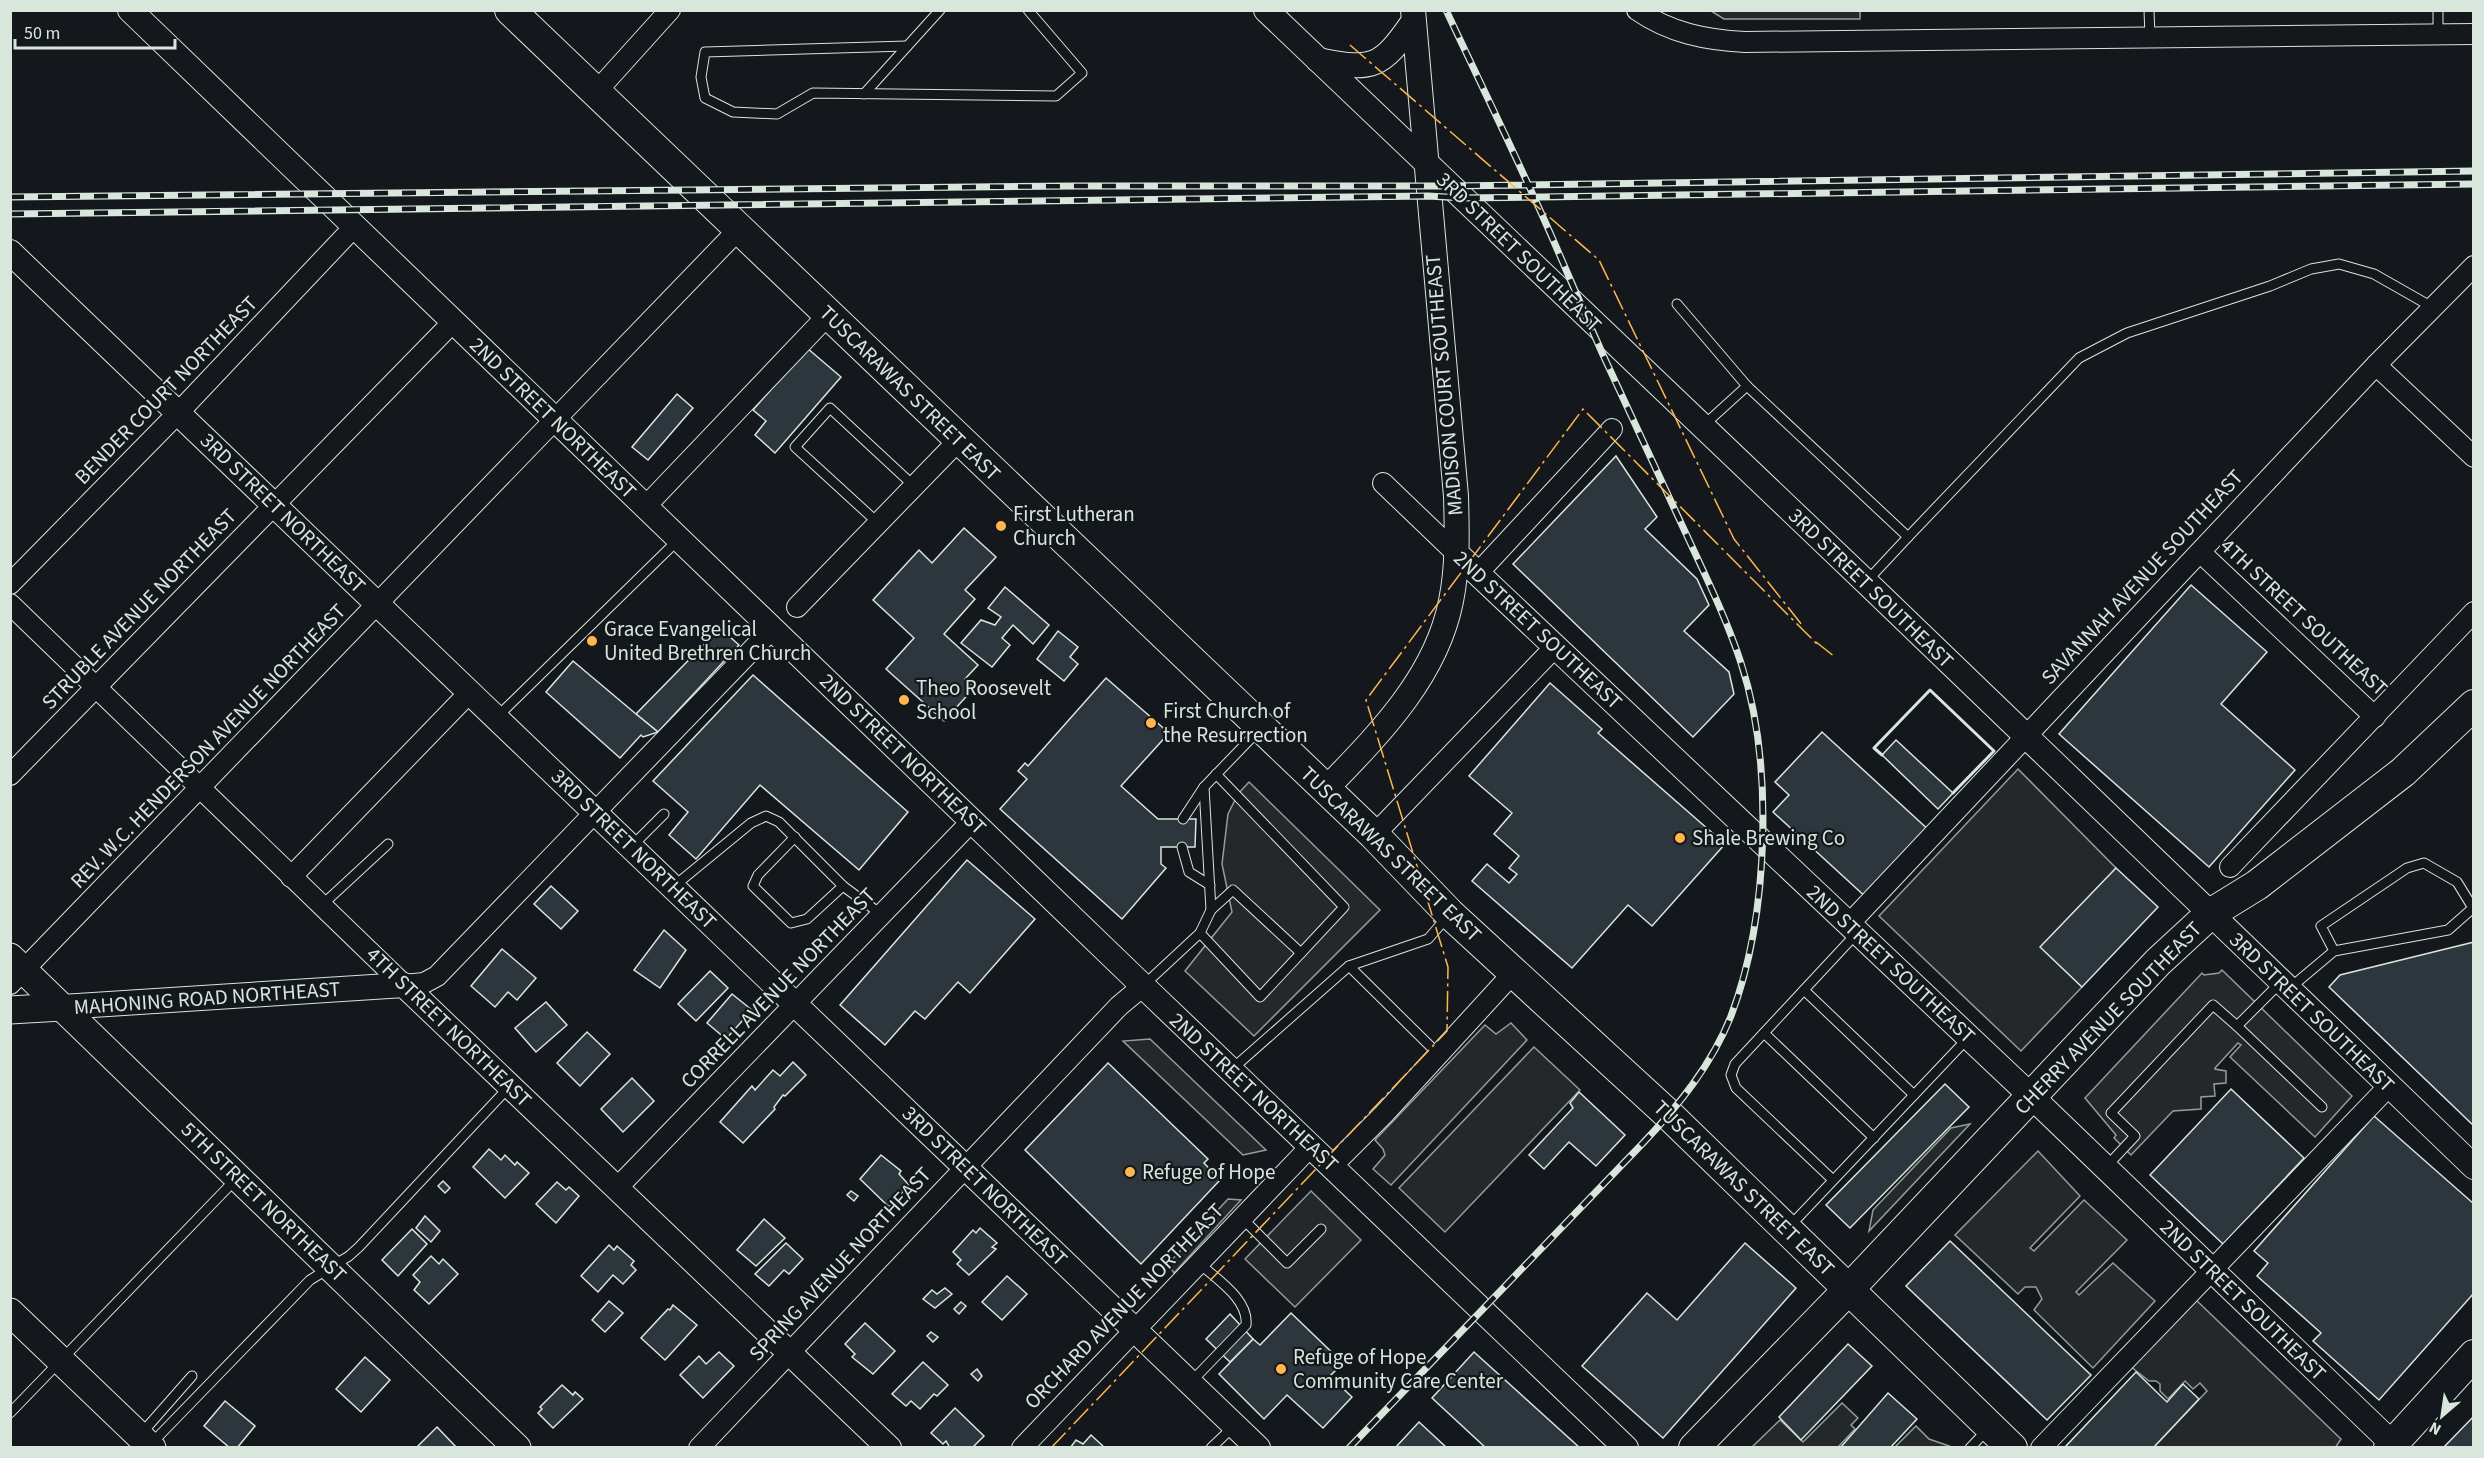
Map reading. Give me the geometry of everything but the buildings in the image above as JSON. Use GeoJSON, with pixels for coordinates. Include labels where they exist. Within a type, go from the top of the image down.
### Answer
{"type":"FeatureCollection","features":[{"type":"Feature","properties":{"kind":"main road","name":"TUSCARAWAS STREET EAST"},"geometry":{"type":"LineString","coordinates":[[510,10],[1374,835],[1450,914],[1670,1115],[2012,1448]]}},
{"type":"Feature","properties":{"kind":"main road","name":"CHERRY AVENUE SOUTHEAST"},"geometry":{"type":"LineString","coordinates":[[1694,1448],[2158,962],[2210,914],[2257,885],[2403,772],[2474,705]]}},
{"type":"Feature","properties":{"kind":"main road","name":"5TH STREET NORTHEAST"},"geometry":{"type":"LineString","coordinates":[[15,971],[62,1007],[517,1448]]}},
{"type":"Feature","properties":{"kind":"main road","name":"MAHONING ROAD NORTHEAST"},"geometry":{"type":"LineString","coordinates":[[10,1010],[62,1007]]}},
{"type":"Feature","properties":{"kind":"main road"},"geometry":{"type":"LineString","coordinates":[[10,1312],[147,1444]]}},
{"type":"Feature","properties":{"kind":"main road"},"geometry":{"type":"LineString","coordinates":[[2393,1446],[2474,1355]]}},
{"type":"Feature","properties":{"kind":"street","name":"2ND STREET NORTHEAST"},"geometry":{"type":"LineString","coordinates":[[130,10],[1626,1448]]}},
{"type":"Feature","properties":{"kind":"street"},"geometry":{"type":"LineString","coordinates":[[596,92],[670,10]]}},
{"type":"Feature","properties":{"kind":"street","name":"3RD STREET SOUTHEAST"},"geometry":{"type":"LineString","coordinates":[[1266,10],[1866,582],[2474,1167]]}},
{"type":"Feature","properties":{"kind":"street"},"geometry":{"type":"LineString","coordinates":[[1637,10],[1669,28],[1707,39],[1745,42],[2474,34]]}},
{"type":"Feature","properties":{"kind":"street"},"geometry":{"type":"LineString","coordinates":[[1317,59],[1354,66],[1374,63],[1393,50],[1413,16]]}},
{"type":"Feature","properties":{"kind":"street","name":"MADISON COURT SOUTHEAST"},"geometry":{"type":"LineString","coordinates":[[1325,790],[1394,715],[1429,661],[1442,633],[1451,602],[1456,553],[1456,496],[1413,16]]}},
{"type":"Feature","properties":{"kind":"street","name":"BENDER COURT NORTHEAST"},"geometry":{"type":"LineString","coordinates":[[10,584],[178,413],[354,227]]}},
{"type":"Feature","properties":{"kind":"street","name":"REV. W.C. HENDERSON AVENUE NORTHEAST"},"geometry":{"type":"LineString","coordinates":[[15,971],[201,789],[739,229]]}},
{"type":"Feature","properties":{"kind":"street","name":"3RD STREET NORTHEAST"},"geometry":{"type":"LineString","coordinates":[[10,252],[1257,1448]]}},
{"type":"Feature","properties":{"kind":"street","name":"SAVANNAH AVENUE SOUTHEAST"},"geometry":{"type":"LineString","coordinates":[[1853,928],[2025,736],[2376,364],[2474,266]]}},
{"type":"Feature","properties":{"kind":"street"},"geometry":{"type":"LineString","coordinates":[[645,507],[828,315]]}},
{"type":"Feature","properties":{"kind":"street","name":"STRUBLE AVENUE NORTHEAST"},"geometry":{"type":"LineString","coordinates":[[10,776],[453,322]]}},
{"type":"Feature","properties":{"kind":"street"},"geometry":{"type":"LineString","coordinates":[[2376,364],[2474,457]]}},
{"type":"Feature","properties":{"kind":"street"},"geometry":{"type":"LineString","coordinates":[[1478,573],[1612,429]]}},
{"type":"Feature","properties":{"kind":"street"},"geometry":{"type":"LineString","coordinates":[[797,607],[959,440]]}},
{"type":"Feature","properties":{"kind":"street","name":"2ND STREET SOUTHEAST"},"geometry":{"type":"LineString","coordinates":[[1383,483],[2031,1096],[2393,1446]]}},
{"type":"Feature","properties":{"kind":"street","name":"4TH STREET SOUTHEAST"},"geometry":{"type":"LineString","coordinates":[[2200,552],[2375,717]]}},
{"type":"Feature","properties":{"kind":"street","name":"4TH STREET NORTHEAST"},"geometry":{"type":"LineString","coordinates":[[10,604],[321,906],[889,1448]]}},
{"type":"Feature","properties":{"kind":"street"},"geometry":{"type":"LineString","coordinates":[[2230,867],[2474,612]]}},
{"type":"Feature","properties":{"kind":"street"},"geometry":{"type":"LineString","coordinates":[[404,985],[424,983],[437,976],[772,628]]}},
{"type":"Feature","properties":{"kind":"street"},"geometry":{"type":"LineString","coordinates":[[1374,835],[1556,646]]}},
{"type":"Feature","properties":{"kind":"street"},"geometry":{"type":"LineString","coordinates":[[291,877],[470,692]]}},
{"type":"Feature","properties":{"kind":"street","name":"CORRELL AVENUE NORTHEAST"},"geometry":{"type":"LineString","coordinates":[[617,1188],[972,821]]}},
{"type":"Feature","properties":{"kind":"street"},"geometry":{"type":"LineString","coordinates":[[1332,1166],[1384,1114],[1515,971]]}},
{"type":"Feature","properties":{"kind":"street","name":"MAHONING ROAD NORTHEAST"},"geometry":{"type":"LineString","coordinates":[[62,1007],[404,985]]}},
{"type":"Feature","properties":{"kind":"street","name":"SPRING AVENUE NORTHEAST"},"geometry":{"type":"LineString","coordinates":[[699,1448],[1119,1006],[1143,986]]}},
{"type":"Feature","properties":{"kind":"street"},"geometry":{"type":"LineString","coordinates":[[2041,1448],[2389,1086]]}},
{"type":"Feature","properties":{"kind":"street","name":"ORCHARD AVENUE NORTHEAST"},"geometry":{"type":"LineString","coordinates":[[1022,1448],[1311,1146]]}},
{"type":"Feature","properties":{"kind":"lane"},"geometry":{"type":"LineString","coordinates":[[864,94],[940,10]]}},
{"type":"Feature","properties":{"kind":"lane"},"geometry":{"type":"LineString","coordinates":[[908,46],[705,52],[701,77],[705,98],[733,112],[777,114],[813,93],[1056,96],[1082,73],[1028,10]]}},
{"type":"Feature","properties":{"kind":"lane"},"geometry":{"type":"LineString","coordinates":[[2150,10],[2150,37]]}},
{"type":"Feature","properties":{"kind":"lane"},"geometry":{"type":"LineString","coordinates":[[2438,10],[2438,35]]}},
{"type":"Feature","properties":{"kind":"lane"},"geometry":{"type":"LineString","coordinates":[[1866,582],[2079,358],[2127,333],[2270,286],[2311,269],[2339,264],[2374,274],[2432,308]]}},
{"type":"Feature","properties":{"kind":"lane"},"geometry":{"type":"LineString","coordinates":[[1677,303],[1747,386],[1908,537]]}},
{"type":"Feature","properties":{"kind":"lane"},"geometry":{"type":"LineString","coordinates":[[1702,427],[1747,386]]}},
{"type":"Feature","properties":{"kind":"lane"},"geometry":{"type":"LineString","coordinates":[[878,523],[795,447],[830,408],[914,486]]}},
{"type":"Feature","properties":{"kind":"lane"},"geometry":{"type":"LineString","coordinates":[[497,717],[679,539]]}},
{"type":"Feature","properties":{"kind":"lane"},"geometry":{"type":"LineString","coordinates":[[1183,819],[1204,786],[1261,728]]}},
{"type":"Feature","properties":{"kind":"lane"},"geometry":{"type":"LineString","coordinates":[[1200,933],[1260,997],[1344,907],[1216,774]]}},
{"type":"Feature","properties":{"kind":"lane"},"geometry":{"type":"LineString","coordinates":[[1204,786],[1211,910]]}},
{"type":"Feature","properties":{"kind":"lane"},"geometry":{"type":"LineString","coordinates":[[631,847],[664,814]]}},
{"type":"Feature","properties":{"kind":"lane"},"geometry":{"type":"LineString","coordinates":[[673,887],[751,823],[766,816],[779,822],[843,886],[882,915]]}},
{"type":"Feature","properties":{"kind":"lane"},"geometry":{"type":"LineString","coordinates":[[795,837],[758,875],[753,886],[791,923],[807,919],[843,886]]}},
{"type":"Feature","properties":{"kind":"lane"},"geometry":{"type":"LineString","coordinates":[[321,906],[388,844]]}},
{"type":"Feature","properties":{"kind":"lane"},"geometry":{"type":"LineString","coordinates":[[1182,847],[1189,872],[1210,885]]}},
{"type":"Feature","properties":{"kind":"lane"},"geometry":{"type":"LineString","coordinates":[[2237,1026],[2285,986],[2334,951],[2448,930],[2473,908],[2457,882],[2424,863],[2407,868],[2321,926],[2334,951]]}},
{"type":"Feature","properties":{"kind":"lane"},"geometry":{"type":"LineString","coordinates":[[1143,986],[1200,933],[1211,910],[1233,890],[1301,953]]}},
{"type":"Feature","properties":{"kind":"lane"},"geometry":{"type":"LineString","coordinates":[[1231,1070],[1349,966],[1428,939],[1450,914]]}},
{"type":"Feature","properties":{"kind":"lane"},"geometry":{"type":"LineString","coordinates":[[1833,1180],[1732,1081],[1731,1075],[1735,1065],[1804,990],[1853,928]]}},
{"type":"Feature","properties":{"kind":"lane"},"geometry":{"type":"LineString","coordinates":[[1349,966],[1430,1046]]}},
{"type":"Feature","properties":{"kind":"lane"},"geometry":{"type":"LineString","coordinates":[[1804,990],[1914,1095]]}},
{"type":"Feature","properties":{"kind":"lane"},"geometry":{"type":"LineString","coordinates":[[2105,1168],[2134,1136],[2110,1113],[2214,1005],[2322,1107]]}},
{"type":"Feature","properties":{"kind":"lane"},"geometry":{"type":"LineString","coordinates":[[1764,1033],[1874,1138]]}},
{"type":"Feature","properties":{"kind":"lane"},"geometry":{"type":"LineString","coordinates":[[1787,1229],[1969,1037]]}},
{"type":"Feature","properties":{"kind":"lane"},"geometry":{"type":"LineString","coordinates":[[147,1444],[310,1280],[359,1247],[510,1086]]}},
{"type":"Feature","properties":{"kind":"lane"},"geometry":{"type":"LineString","coordinates":[[10,1413],[238,1178]]}},
{"type":"Feature","properties":{"kind":"lane"},"geometry":{"type":"LineString","coordinates":[[1242,1218],[1287,1263],[1321,1229]]}},
{"type":"Feature","properties":{"kind":"lane"},"geometry":{"type":"LineString","coordinates":[[1190,1383],[1246,1325],[1247,1314],[1240,1302],[1199,1263]]}},
{"type":"Feature","properties":{"kind":"lane"},"geometry":{"type":"LineString","coordinates":[[147,1444],[192,1376]]}},
{"type":"Feature","properties":{"kind":"lane"},"geometry":{"type":"LineString","coordinates":[[1211,1448],[1234,1425]]}},
{"type":"Feature","properties":{"kind":"lane"},"geometry":{"type":"LineString","coordinates":[[1970,1448],[1990,1426]]}},
{"type":"Feature","properties":{"kind":"shaded area"},"geometry":{"type":"Polygon","coordinates":[[[1711,11],[1860,11],[1860,19],[1724,19],[1711,11]]]}},
{"type":"Feature","properties":{"kind":"shaded area"},"geometry":{"type":"Polygon","coordinates":[[[2018,769],[2116,868],[2041,947],[2082,987],[2021,1051],[1879,916],[2018,769]]]}},
{"type":"Feature","properties":{"kind":"shaded area"},"geometry":{"type":"Polygon","coordinates":[[[1249,782],[1380,910],[1254,1036],[1185,971],[1232,912],[1222,864],[1228,814],[1238,794],[1249,782]]]}},
{"type":"Feature","properties":{"kind":"shaded area"},"geometry":{"type":"Polygon","coordinates":[[[2222,970],[2352,1096],[2315,1137],[2230,1057],[2241,1045],[2238,1043],[2215,1068],[2226,1071],[2226,1083],[2214,1084],[2215,1096],[2201,1097],[2201,1109],[2173,1111],[2131,1155],[2114,1138],[2116,1135],[2085,1098],[2202,973],[2204,975],[2219,973],[2222,970]]]}},
{"type":"Feature","properties":{"kind":"shaded area"},"geometry":{"type":"Polygon","coordinates":[[[1511,1023],[1527,1040],[1391,1185],[1373,1169],[1385,1155],[1375,1140],[1485,1025],[1496,1034],[1511,1023]]]}},
{"type":"Feature","properties":{"kind":"shaded area"},"geometry":{"type":"Polygon","coordinates":[[[1150,1039],[1266,1150],[1243,1155],[1123,1041],[1150,1039]]]}},
{"type":"Feature","properties":{"kind":"shaded area"},"geometry":{"type":"Polygon","coordinates":[[[1534,1047],[1580,1090],[1445,1232],[1399,1188],[1534,1047]]]}},
{"type":"Feature","properties":{"kind":"shaded area"},"geometry":{"type":"Polygon","coordinates":[[[1970,1124],[1869,1231],[1873,1210],[1951,1128],[1970,1124]]]}},
{"type":"Feature","properties":{"kind":"shaded area"},"geometry":{"type":"Polygon","coordinates":[[[2038,1151],[2080,1196],[2030,1248],[2034,1251],[2084,1200],[2127,1240],[2076,1292],[2079,1295],[2113,1263],[2155,1301],[2093,1368],[2034,1310],[2042,1299],[2036,1287],[2025,1287],[2018,1294],[1955,1235],[2038,1151]]]}},
{"type":"Feature","properties":{"kind":"shaded area"},"geometry":{"type":"Polygon","coordinates":[[[1311,1191],[1361,1240],[1295,1307],[1245,1259],[1311,1191]]]}},
{"type":"Feature","properties":{"kind":"shaded area"},"geometry":{"type":"Polygon","coordinates":[[[1228,1199],[1241,1200],[1174,1273],[1168,1264],[1228,1199]]]}},
{"type":"Feature","properties":{"kind":"shaded area"},"geometry":{"type":"Polygon","coordinates":[[[2196,1300],[2341,1439],[2335,1448],[2154,1447],[2207,1391],[2200,1383],[2193,1389],[2185,1381],[2168,1399],[2160,1391],[2160,1384],[2156,1381],[2149,1381],[2130,1366],[2196,1300]]]}},
{"type":"Feature","properties":{"kind":"shaded area"},"geometry":{"type":"Polygon","coordinates":[[[1842,1403],[1858,1418],[1851,1425],[1855,1429],[1838,1447],[1752,1447],[1780,1420],[1803,1442],[1842,1403]]]}},
{"type":"Feature","properties":{"kind":"shaded area"},"geometry":{"type":"Polygon","coordinates":[[[1916,1426],[1929,1439],[1952,1447],[1895,1447],[1916,1426]]]}},
{"type":"Feature","properties":{"kind":"railway"},"geometry":{"type":"LineString","coordinates":[[1349,1448],[1644,1142],[1694,1083],[1714,1051],[1731,1016],[1744,976],[1760,887],[1763,840],[1759,747],[1752,703],[1741,663],[1716,600],[1600,348],[1543,217],[1446,10]]}},
{"type":"Feature","properties":{"kind":"railway"},"geometry":{"type":"LineString","coordinates":[[10,197],[1074,186],[1451,186],[2474,171]]}},
{"type":"Feature","properties":{"kind":"railway"},"geometry":{"type":"LineString","coordinates":[[10,214],[2474,184]]}},
{"type":"Feature","properties":{"kind":"wall"},"geometry":{"type":"LineString","coordinates":[[1882,755],[1874,748],[1930,690],[1994,751],[1953,793]]}},
{"type":"Feature","properties":{"kind":"power"},"geometry":{"type":"LineString","coordinates":[[1350,45],[1599,260],[1734,539],[1802,625]]}},
{"type":"Feature","properties":{"kind":"power"},"geometry":{"type":"LineString","coordinates":[[1051,1448],[1447,1031],[1448,967],[1366,700],[1583,409],[1817,644]]}},
{"type":"Feature","properties":{"kind":"power"},"geometry":{"type":"LineString","coordinates":[[1816,642],[1835,657]]}},
{"type":"Feature","properties":{"kind":"place","name":"First Lutheran Church"},"geometry":{"type":"Point","coordinates":[1001,526]}},
{"type":"Feature","properties":{"kind":"place","name":"Grace Evangelical United Brethren Church"},"geometry":{"type":"Point","coordinates":[592,641]}},
{"type":"Feature","properties":{"kind":"place","name":"Theo Roosevelt School"},"geometry":{"type":"Point","coordinates":[904,700]}},
{"type":"Feature","properties":{"kind":"place","name":"First Church of the Resurrection"},"geometry":{"type":"Point","coordinates":[1151,723]}},
{"type":"Feature","properties":{"kind":"place","name":"Shale Brewing Co"},"geometry":{"type":"Point","coordinates":[1680,838]}},
{"type":"Feature","properties":{"kind":"place","name":"Refuge of Hope"},"geometry":{"type":"Point","coordinates":[1130,1172]}},
{"type":"Feature","properties":{"kind":"place","name":"Refuge of Hope Community Care Center"},"geometry":{"type":"Point","coordinates":[1281,1369]}}]}
